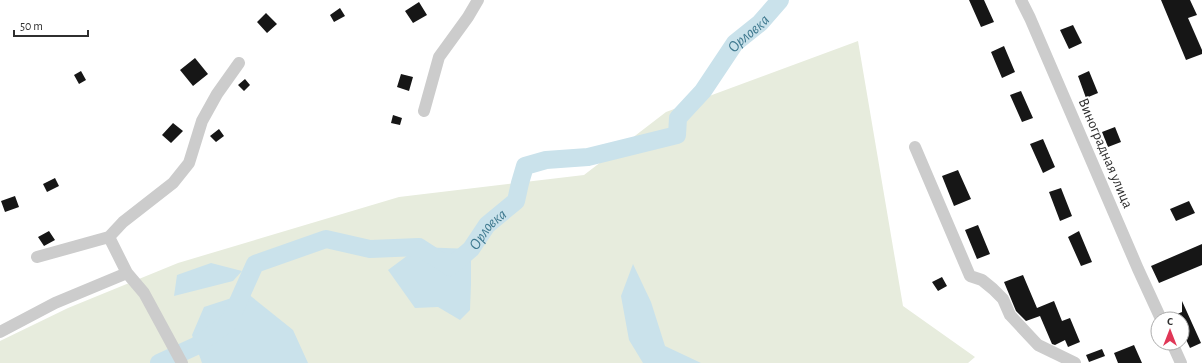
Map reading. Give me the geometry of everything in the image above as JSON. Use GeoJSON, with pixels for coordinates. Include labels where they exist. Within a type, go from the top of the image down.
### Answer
{"type":"FeatureCollection","features":[{"type":"Feature","properties":{"kind":"street"},"geometry":{"type":"LineString","coordinates":[[424,111],[440,57],[478,0]]}},
{"type":"Feature","properties":{"kind":"street","name":"Виноградная улица"},"geometry":{"type":"LineString","coordinates":[[1021,0],[1034,25],[1157,311]]}},
{"type":"Feature","properties":{"kind":"street"},"geometry":{"type":"LineString","coordinates":[[37,257],[109,236],[123,222],[173,182],[189,163],[202,121],[217,94],[239,63]]}},
{"type":"Feature","properties":{"kind":"street"},"geometry":{"type":"LineString","coordinates":[[915,147],[970,276],[982,280],[993,288],[1003,299],[1010,315],[1038,345],[1075,363]]}},
{"type":"Feature","properties":{"kind":"street"},"geometry":{"type":"LineString","coordinates":[[109,236],[127,273],[144,293],[179,358]]}},
{"type":"Feature","properties":{"kind":"street"},"geometry":{"type":"LineString","coordinates":[[0,332],[55,303],[127,273]]}},
{"type":"Feature","properties":{"kind":"street"},"geometry":{"type":"LineString","coordinates":[[1176,351],[1181,363]]}},
{"type":"Feature","properties":{"kind":"shaded area"},"geometry":{"type":"Polygon","coordinates":[[[858,41],[903,306],[975,357],[968,363],[0,363],[0,341],[68,308],[178,263],[399,197],[584,175],[666,112],[858,41]]]}},
{"type":"Feature","properties":{"kind":"water"},"geometry":{"type":"Polygon","coordinates":[[[419,247],[471,249],[470,310],[460,320],[438,307],[415,308],[388,270],[419,247]]]}},
{"type":"Feature","properties":{"kind":"water"},"geometry":{"type":"Polygon","coordinates":[[[211,263],[242,271],[233,281],[174,296],[177,275],[211,263]]]}},
{"type":"Feature","properties":{"kind":"water"},"geometry":{"type":"Polygon","coordinates":[[[633,264],[651,302],[665,346],[701,363],[643,363],[629,340],[621,296],[633,264]]]}},
{"type":"Feature","properties":{"kind":"water"},"geometry":{"type":"Polygon","coordinates":[[[247,293],[293,330],[308,363],[202,363],[192,335],[204,307],[247,293]]]}},
{"type":"Feature","properties":{"kind":"building"},"geometry":{"type":"Polygon","coordinates":[[[969,0],[984,0],[994,22],[981,27],[969,0]]]}},
{"type":"Feature","properties":{"kind":"building"},"geometry":{"type":"Polygon","coordinates":[[[1161,0],[1190,0],[1197,15],[1188,18],[1202,50],[1202,54],[1186,60],[1161,0]]]}},
{"type":"Feature","properties":{"kind":"building"},"geometry":{"type":"Polygon","coordinates":[[[419,2],[427,15],[413,23],[405,11],[419,2]]]}},
{"type":"Feature","properties":{"kind":"building"},"geometry":{"type":"Polygon","coordinates":[[[340,8],[345,16],[334,22],[330,15],[340,8]]]}},
{"type":"Feature","properties":{"kind":"building"},"geometry":{"type":"Polygon","coordinates":[[[266,13],[277,24],[267,33],[257,22],[266,13]]]}},
{"type":"Feature","properties":{"kind":"building"},"geometry":{"type":"Polygon","coordinates":[[[1073,25],[1082,43],[1069,49],[1060,30],[1073,25]]]}},
{"type":"Feature","properties":{"kind":"building"},"geometry":{"type":"Polygon","coordinates":[[[1004,46],[1015,72],[1002,78],[991,52],[1004,46]]]}},
{"type":"Feature","properties":{"kind":"building"},"geometry":{"type":"Polygon","coordinates":[[[195,58],[208,74],[193,86],[180,70],[195,58]]]}},
{"type":"Feature","properties":{"kind":"building"},"geometry":{"type":"Polygon","coordinates":[[[81,71],[86,80],[79,84],[74,75],[81,71]]]}},
{"type":"Feature","properties":{"kind":"building"},"geometry":{"type":"Polygon","coordinates":[[[1089,71],[1098,93],[1086,98],[1078,76],[1089,71]]]}},
{"type":"Feature","properties":{"kind":"building"},"geometry":{"type":"Polygon","coordinates":[[[401,74],[413,77],[409,91],[397,87],[401,74]]]}},
{"type":"Feature","properties":{"kind":"building"},"geometry":{"type":"Polygon","coordinates":[[[245,79],[250,85],[244,91],[238,85],[245,79]]]}},
{"type":"Feature","properties":{"kind":"building"},"geometry":{"type":"Polygon","coordinates":[[[1021,91],[1033,118],[1022,122],[1010,95],[1021,91]]]}},
{"type":"Feature","properties":{"kind":"building"},"geometry":{"type":"Polygon","coordinates":[[[393,115],[402,118],[400,125],[391,123],[393,115]]]}},
{"type":"Feature","properties":{"kind":"building"},"geometry":{"type":"Polygon","coordinates":[[[173,123],[183,131],[171,143],[162,135],[173,123]]]}},
{"type":"Feature","properties":{"kind":"building"},"geometry":{"type":"Polygon","coordinates":[[[1115,127],[1121,142],[1108,147],[1102,132],[1115,127]]]}},
{"type":"Feature","properties":{"kind":"building"},"geometry":{"type":"Polygon","coordinates":[[[219,129],[224,136],[216,142],[210,136],[219,129]]]}},
{"type":"Feature","properties":{"kind":"building"},"geometry":{"type":"Polygon","coordinates":[[[1043,139],[1055,167],[1043,173],[1030,144],[1043,139]]]}},
{"type":"Feature","properties":{"kind":"building"},"geometry":{"type":"Polygon","coordinates":[[[958,170],[971,199],[954,206],[942,176],[958,170]]]}},
{"type":"Feature","properties":{"kind":"building"},"geometry":{"type":"Polygon","coordinates":[[[55,178],[59,186],[47,192],[43,184],[55,178]]]}},
{"type":"Feature","properties":{"kind":"building"},"geometry":{"type":"Polygon","coordinates":[[[1061,188],[1072,216],[1060,221],[1049,192],[1061,188]]]}},
{"type":"Feature","properties":{"kind":"building"},"geometry":{"type":"Polygon","coordinates":[[[15,196],[19,207],[5,212],[1,201],[15,196]]]}},
{"type":"Feature","properties":{"kind":"building"},"geometry":{"type":"Polygon","coordinates":[[[1189,201],[1195,213],[1176,221],[1170,209],[1189,201]]]}},
{"type":"Feature","properties":{"kind":"building"},"geometry":{"type":"Polygon","coordinates":[[[978,225],[990,254],[977,259],[965,230],[978,225]]]}},
{"type":"Feature","properties":{"kind":"building"},"geometry":{"type":"Polygon","coordinates":[[[49,231],[55,240],[44,246],[38,237],[49,231]]]}},
{"type":"Feature","properties":{"kind":"building"},"geometry":{"type":"Polygon","coordinates":[[[1079,231],[1092,262],[1081,266],[1068,237],[1079,231]]]}},
{"type":"Feature","properties":{"kind":"building"},"geometry":{"type":"Polygon","coordinates":[[[1202,244],[1202,265],[1159,283],[1151,266],[1202,244]]]}},
{"type":"Feature","properties":{"kind":"building"},"geometry":{"type":"Polygon","coordinates":[[[1023,275],[1037,308],[1054,301],[1062,321],[1070,318],[1080,342],[1068,347],[1065,340],[1055,345],[1052,344],[1040,316],[1026,321],[1016,311],[1004,282],[1023,275]]]}},
{"type":"Feature","properties":{"kind":"building"},"geometry":{"type":"Polygon","coordinates":[[[942,277],[947,286],[938,291],[932,282],[942,277]]]}},
{"type":"Feature","properties":{"kind":"building"},"geometry":{"type":"Polygon","coordinates":[[[1182,301],[1187,311],[1182,311],[1182,301]]]}},
{"type":"Feature","properties":{"kind":"building"},"geometry":{"type":"Polygon","coordinates":[[[1190,319],[1201,343],[1190,348],[1190,319]]]}},
{"type":"Feature","properties":{"kind":"building"},"geometry":{"type":"Polygon","coordinates":[[[1134,345],[1142,363],[1118,363],[1114,353],[1134,345]]]}},
{"type":"Feature","properties":{"kind":"building"},"geometry":{"type":"Polygon","coordinates":[[[1102,349],[1105,356],[1089,362],[1086,355],[1102,349]]]}},
{"type":"Feature","properties":{"kind":"waterway","name":"Орловка"},"geometry":{"type":"LineString","coordinates":[[159,363],[196,346],[229,322],[255,264],[326,239],[370,249],[419,247],[450,267],[471,249],[487,225],[516,201],[525,166],[546,160],[588,157],[677,135],[678,118],[703,91],[735,43],[760,23],[780,0]]}}]}
